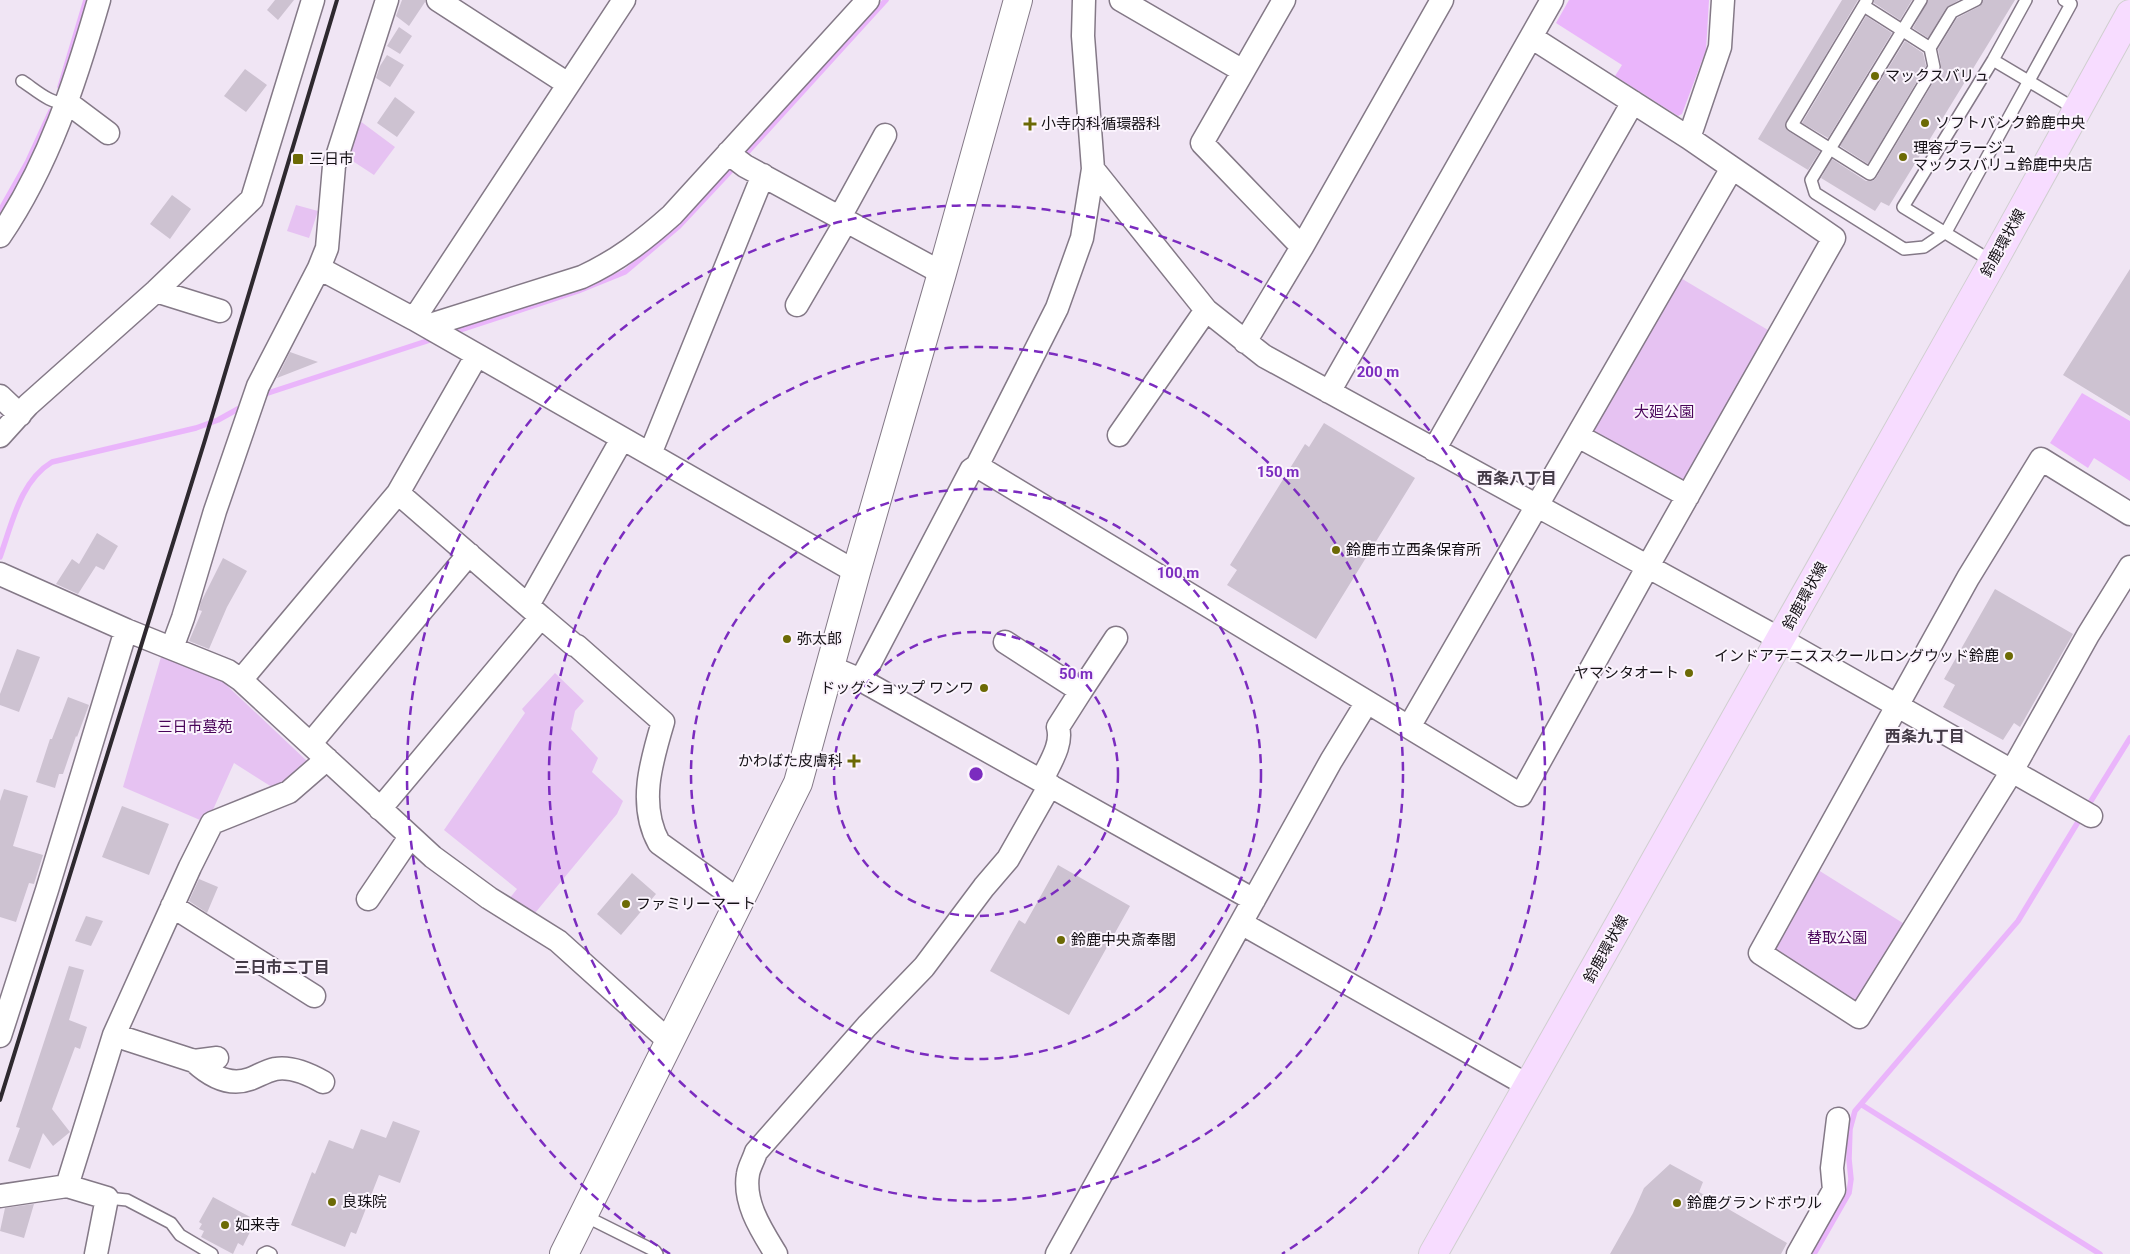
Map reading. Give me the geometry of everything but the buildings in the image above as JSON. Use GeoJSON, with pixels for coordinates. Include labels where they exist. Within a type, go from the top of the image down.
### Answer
{"type":"FeatureCollection","features":[{"type":"Feature","properties":{"kind":"main road","name":"鈴鹿環状線"},"geometry":{"type":"LineString","coordinates":[[1433,1254],[1993,262],[2130,14]]}},
{"type":"Feature","properties":{"kind":"street"},"geometry":{"type":"LineString","coordinates":[[0,236],[16,212],[49,148],[68,103],[99,0]]}},
{"type":"Feature","properties":{"kind":"street"},"geometry":{"type":"LineString","coordinates":[[0,436],[20,415],[156,291],[252,199],[312,0]]}},
{"type":"Feature","properties":{"kind":"street"},"geometry":{"type":"LineString","coordinates":[[172,648],[183,618],[215,511],[258,386],[319,268],[327,248],[334,166],[387,0]]}},
{"type":"Feature","properties":{"kind":"street"},"geometry":{"type":"LineString","coordinates":[[438,0],[568,84]]}},
{"type":"Feature","properties":{"kind":"street"},"geometry":{"type":"LineString","coordinates":[[432,329],[568,84],[624,0]]}},
{"type":"Feature","properties":{"kind":"street"},"geometry":{"type":"LineString","coordinates":[[650,454],[746,164],[868,0]]}},
{"type":"Feature","properties":{"kind":"street"},"geometry":{"type":"LineString","coordinates":[[564,1254],[669,1041],[741,902],[798,783],[1018,0]]}},
{"type":"Feature","properties":{"kind":"street"},"geometry":{"type":"LineString","coordinates":[[861,680],[971,470],[977,466],[1057,308],[1082,238],[1093,169],[1083,36],[1084,0]]}},
{"type":"Feature","properties":{"kind":"street"},"geometry":{"type":"LineString","coordinates":[[1284,0],[1202,143],[1302,247]]}},
{"type":"Feature","properties":{"kind":"street"},"geometry":{"type":"LineString","coordinates":[[1245,342],[1302,247],[1442,0]]}},
{"type":"Feature","properties":{"kind":"street"},"geometry":{"type":"LineString","coordinates":[[1329,392],[1552,0]]}},
{"type":"Feature","properties":{"kind":"street"},"geometry":{"type":"LineString","coordinates":[[1689,138],[1720,48],[1723,0]]}},
{"type":"Feature","properties":{"kind":"street"},"geometry":{"type":"LineString","coordinates":[[1131,2],[1243,71]]}},
{"type":"Feature","properties":{"kind":"street"},"geometry":{"type":"LineString","coordinates":[[977,466],[1521,795],[1834,238],[1689,138],[1531,37]]}},
{"type":"Feature","properties":{"kind":"street"},"geometry":{"type":"LineString","coordinates":[[1434,450],[1633,102]]}},
{"type":"Feature","properties":{"kind":"street"},"geometry":{"type":"LineString","coordinates":[[68,103],[108,133]]}},
{"type":"Feature","properties":{"kind":"street"},"geometry":{"type":"LineString","coordinates":[[797,305],[885,135]]}},
{"type":"Feature","properties":{"kind":"street"},"geometry":{"type":"LineString","coordinates":[[432,329],[582,277],[606,266],[647,238],[672,215],[746,164]]}},
{"type":"Feature","properties":{"kind":"street"},"geometry":{"type":"LineString","coordinates":[[746,164],[942,273]]}},
{"type":"Feature","properties":{"kind":"street"},"geometry":{"type":"LineString","coordinates":[[1409,727],[1732,168]]}},
{"type":"Feature","properties":{"kind":"street"},"geometry":{"type":"LineString","coordinates":[[1093,169],[1206,310],[1264,356],[1780,639],[2082,811]]}},
{"type":"Feature","properties":{"kind":"street"},"geometry":{"type":"LineString","coordinates":[[319,268],[432,329],[856,572]]}},
{"type":"Feature","properties":{"kind":"street"},"geometry":{"type":"LineString","coordinates":[[156,291],[220,311]]}},
{"type":"Feature","properties":{"kind":"street"},"geometry":{"type":"LineString","coordinates":[[1119,436],[1206,310]]}},
{"type":"Feature","properties":{"kind":"street"},"geometry":{"type":"LineString","coordinates":[[241,680],[398,493],[476,355]]}},
{"type":"Feature","properties":{"kind":"street"},"geometry":{"type":"LineString","coordinates":[[0,396],[20,415]]}},
{"type":"Feature","properties":{"kind":"street"},"geometry":{"type":"LineString","coordinates":[[1578,436],[1688,496]]}},
{"type":"Feature","properties":{"kind":"street"},"geometry":{"type":"LineString","coordinates":[[380,809],[534,611],[622,439]]}},
{"type":"Feature","properties":{"kind":"street"},"geometry":{"type":"LineString","coordinates":[[2130,514],[2041,459],[1968,578],[1760,953],[1860,1017],[2012,770],[2088,635],[2130,567]]}},
{"type":"Feature","properties":{"kind":"street"},"geometry":{"type":"LineString","coordinates":[[398,493],[663,722],[653,756],[648,788],[648,810],[655,836],[659,844],[741,902]]}},
{"type":"Feature","properties":{"kind":"street"},"geometry":{"type":"LineString","coordinates":[[311,743],[469,554]]}},
{"type":"Feature","properties":{"kind":"street"},"geometry":{"type":"LineString","coordinates":[[0,574],[126,630],[228,671],[241,680],[410,837],[489,898],[558,941],[669,1041]]}},
{"type":"Feature","properties":{"kind":"street"},"geometry":{"type":"LineString","coordinates":[[0,1036],[47,890],[126,630]]}},
{"type":"Feature","properties":{"kind":"street"},"geometry":{"type":"LineString","coordinates":[[776,1254],[755,1220],[748,1188],[748,1174],[756,1152],[868,1026],[924,967],[984,887],[1008,859],[1046,783],[1058,746],[1060,735],[1058,727],[1116,638]]}},
{"type":"Feature","properties":{"kind":"street"},"geometry":{"type":"LineString","coordinates":[[1005,642],[1081,691]]}},
{"type":"Feature","properties":{"kind":"street"},"geometry":{"type":"LineString","coordinates":[[830,667],[861,680],[1254,900]]}},
{"type":"Feature","properties":{"kind":"street"},"geometry":{"type":"LineString","coordinates":[[1057,1254],[1366,702]]}},
{"type":"Feature","properties":{"kind":"street"},"geometry":{"type":"LineString","coordinates":[[67,1186],[114,1035],[212,823],[289,792],[327,759]]}},
{"type":"Feature","properties":{"kind":"street"},"geometry":{"type":"LineString","coordinates":[[368,899],[410,837]]}},
{"type":"Feature","properties":{"kind":"street"},"geometry":{"type":"LineString","coordinates":[[172,906],[314,996]]}},
{"type":"Feature","properties":{"kind":"street"},"geometry":{"type":"LineString","coordinates":[[1241,923],[1529,1086]]}},
{"type":"Feature","properties":{"kind":"street"},"geometry":{"type":"LineString","coordinates":[[114,1035],[194,1061],[215,1078],[233,1082],[247,1080],[276,1069],[291,1069],[310,1075],[323,1082]]}},
{"type":"Feature","properties":{"kind":"street"},"geometry":{"type":"LineString","coordinates":[[194,1061],[217,1058]]}},
{"type":"Feature","properties":{"kind":"street"},"geometry":{"type":"LineString","coordinates":[[1798,1254],[1834,1190],[1832,1168],[1838,1119]]}},
{"type":"Feature","properties":{"kind":"street"},"geometry":{"type":"LineString","coordinates":[[0,1196],[67,1186],[108,1198],[96,1254]]}},
{"type":"Feature","properties":{"kind":"lane"},"geometry":{"type":"LineString","coordinates":[[1921,0],[1811,180],[1815,193],[1823,199],[1904,249],[1924,247],[1946,232],[2071,4],[2064,0]]}},
{"type":"Feature","properties":{"kind":"lane"},"geometry":{"type":"LineString","coordinates":[[1930,48],[1902,31],[1865,3],[1792,125],[1870,174],[1934,67],[1930,48],[1952,12],[1976,0]]}},
{"type":"Feature","properties":{"kind":"lane"},"geometry":{"type":"LineString","coordinates":[[1993,262],[1903,207],[1993,60],[2026,0]]}},
{"type":"Feature","properties":{"kind":"lane"},"geometry":{"type":"LineString","coordinates":[[1993,60],[2076,110]]}},
{"type":"Feature","properties":{"kind":"lane"},"geometry":{"type":"LineString","coordinates":[[22,81],[50,100],[60,104],[68,103]]}},
{"type":"Feature","properties":{"kind":"lane"},"geometry":{"type":"LineString","coordinates":[[108,1198],[127,1200],[171,1223],[180,1234],[212,1254]]}},
{"type":"Feature","properties":{"kind":"lane"},"geometry":{"type":"LineString","coordinates":[[583,1215],[655,1251],[657,1254]]}},
{"type":"Feature","properties":{"kind":"lane"},"geometry":{"type":"LineString","coordinates":[[263,1254],[268,1252],[271,1254]]}},
{"type":"Feature","properties":{"kind":"green space"},"geometry":{"type":"Polygon","coordinates":[[[360,121],[395,147],[374,175],[348,158],[360,121]]]}},
{"type":"Feature","properties":{"kind":"green space"},"geometry":{"type":"Polygon","coordinates":[[[296,205],[318,211],[309,238],[287,231],[296,205]]]}},
{"type":"Feature","properties":{"kind":"green space","name":"大廻公園"},"geometry":{"type":"Polygon","coordinates":[[[1679,277],[1773,333],[1687,483],[1592,437],[1590,427],[1679,277]]]}},
{"type":"Feature","properties":{"kind":"green space","name":"三日市墓苑"},"geometry":{"type":"Polygon","coordinates":[[[161,657],[220,679],[308,762],[275,789],[234,763],[207,823],[123,787],[161,657]]]}},
{"type":"Feature","properties":{"kind":"green space"},"geometry":{"type":"Polygon","coordinates":[[[555,673],[584,701],[575,711],[571,729],[598,758],[592,772],[623,801],[617,814],[535,913],[509,899],[517,889],[444,830],[525,713],[522,709],[555,673]]]}},
{"type":"Feature","properties":{"kind":"green space","name":"替取公園"},"geometry":{"type":"Polygon","coordinates":[[[1815,868],[1906,925],[1859,1000],[1851,1003],[1775,954],[1773,944],[1815,868]]]}},
{"type":"Feature","properties":{"kind":"shaded area"},"geometry":{"type":"Polygon","coordinates":[[[1569,0],[1709,0],[1706,50],[1682,114],[1678,116],[1615,76],[1622,65],[1556,23],[1569,0]]]}},
{"type":"Feature","properties":{"kind":"shaded area"},"geometry":{"type":"Polygon","coordinates":[[[2082,393],[2130,421],[2130,481],[2094,458],[2088,468],[2050,443],[2082,393]]]}},
{"type":"Feature","properties":{"kind":"waterway"},"geometry":{"type":"LineString","coordinates":[[60,87],[86,0]]}},
{"type":"Feature","properties":{"kind":"waterway"},"geometry":{"type":"LineString","coordinates":[[742,158],[886,0]]}},
{"type":"Feature","properties":{"kind":"waterway"},"geometry":{"type":"LineString","coordinates":[[0,211],[28,161],[51,111]]}},
{"type":"Feature","properties":{"kind":"waterway"},"geometry":{"type":"LineString","coordinates":[[451,333],[578,291],[625,272],[678,227],[736,165]]}},
{"type":"Feature","properties":{"kind":"waterway"},"geometry":{"type":"LineString","coordinates":[[262,395],[436,338]]}},
{"type":"Feature","properties":{"kind":"waterway"},"geometry":{"type":"LineString","coordinates":[[0,557],[18,504],[32,480],[52,462],[196,428],[218,420],[245,405]]}},
{"type":"Feature","properties":{"kind":"waterway"},"geometry":{"type":"LineString","coordinates":[[2086,809],[2130,738]]}},
{"type":"Feature","properties":{"kind":"waterway"},"geometry":{"type":"LineString","coordinates":[[1814,1254],[1849,1193],[1851,1179],[1849,1159],[1850,1129],[1855,1111],[2018,921],[2081,817]]}},
{"type":"Feature","properties":{"kind":"waterway"},"geometry":{"type":"LineString","coordinates":[[1862,1105],[2100,1254]]}},
{"type":"Feature","properties":{"kind":"railway"},"geometry":{"type":"LineString","coordinates":[[0,1100],[205,440],[337,0]]}},
{"type":"Feature","properties":{"kind":"place","name":"マックスバリュ"},"geometry":{"type":"Point","coordinates":[1875,76]}},
{"type":"Feature","properties":{"kind":"place","name":"ソフトバンク鈴鹿中央"},"geometry":{"type":"Point","coordinates":[1925,123]}},
{"type":"Feature","properties":{"kind":"place","name":"小寺内科循環器科"},"geometry":{"type":"Point","coordinates":[1030,124]}},
{"type":"Feature","properties":{"kind":"place","name":"理容プラージュ マックスバリュ鈴鹿中央店"},"geometry":{"type":"Point","coordinates":[1903,157]}},
{"type":"Feature","properties":{"kind":"place","name":"三日市"},"geometry":{"type":"Point","coordinates":[298,159]}},
{"type":"Feature","properties":{"kind":"place","name":"鈴鹿市立西条保育所"},"geometry":{"type":"Point","coordinates":[1336,550]}},
{"type":"Feature","properties":{"kind":"place","name":"弥太郎"},"geometry":{"type":"Point","coordinates":[787,639]}},
{"type":"Feature","properties":{"kind":"place","name":"インドアテニススクールロングウッド鈴鹿"},"geometry":{"type":"Point","coordinates":[2009,656]}},
{"type":"Feature","properties":{"kind":"place","name":"ヤマシタオート"},"geometry":{"type":"Point","coordinates":[1689,673]}},
{"type":"Feature","properties":{"kind":"place","name":"ドッグショップ ワンワ"},"geometry":{"type":"Point","coordinates":[984,688]}},
{"type":"Feature","properties":{"kind":"place","name":"かわばた皮膚科"},"geometry":{"type":"Point","coordinates":[854,761]}},
{"type":"Feature","properties":{"kind":"place","name":"ファミリーマート"},"geometry":{"type":"Point","coordinates":[626,904]}},
{"type":"Feature","properties":{"kind":"place","name":"鈴鹿中央斎奉閣"},"geometry":{"type":"Point","coordinates":[1061,940]}},
{"type":"Feature","properties":{"kind":"place","name":"良珠院"},"geometry":{"type":"Point","coordinates":[332,1202]}},
{"type":"Feature","properties":{"kind":"place","name":"鈴鹿グランドボウル"},"geometry":{"type":"Point","coordinates":[1677,1203]}},
{"type":"Feature","properties":{"kind":"place","name":"如来寺"},"geometry":{"type":"Point","coordinates":[225,1225]}},
{"type":"Feature","properties":{"kind":"district","name":"西条八丁目"},"geometry":{"type":"Point","coordinates":[1517,478]}},
{"type":"Feature","properties":{"kind":"district","name":"西条九丁目"},"geometry":{"type":"Point","coordinates":[1925,736]}},
{"type":"Feature","properties":{"kind":"district","name":"三日市二丁目"},"geometry":{"type":"Point","coordinates":[282,967]}}]}
